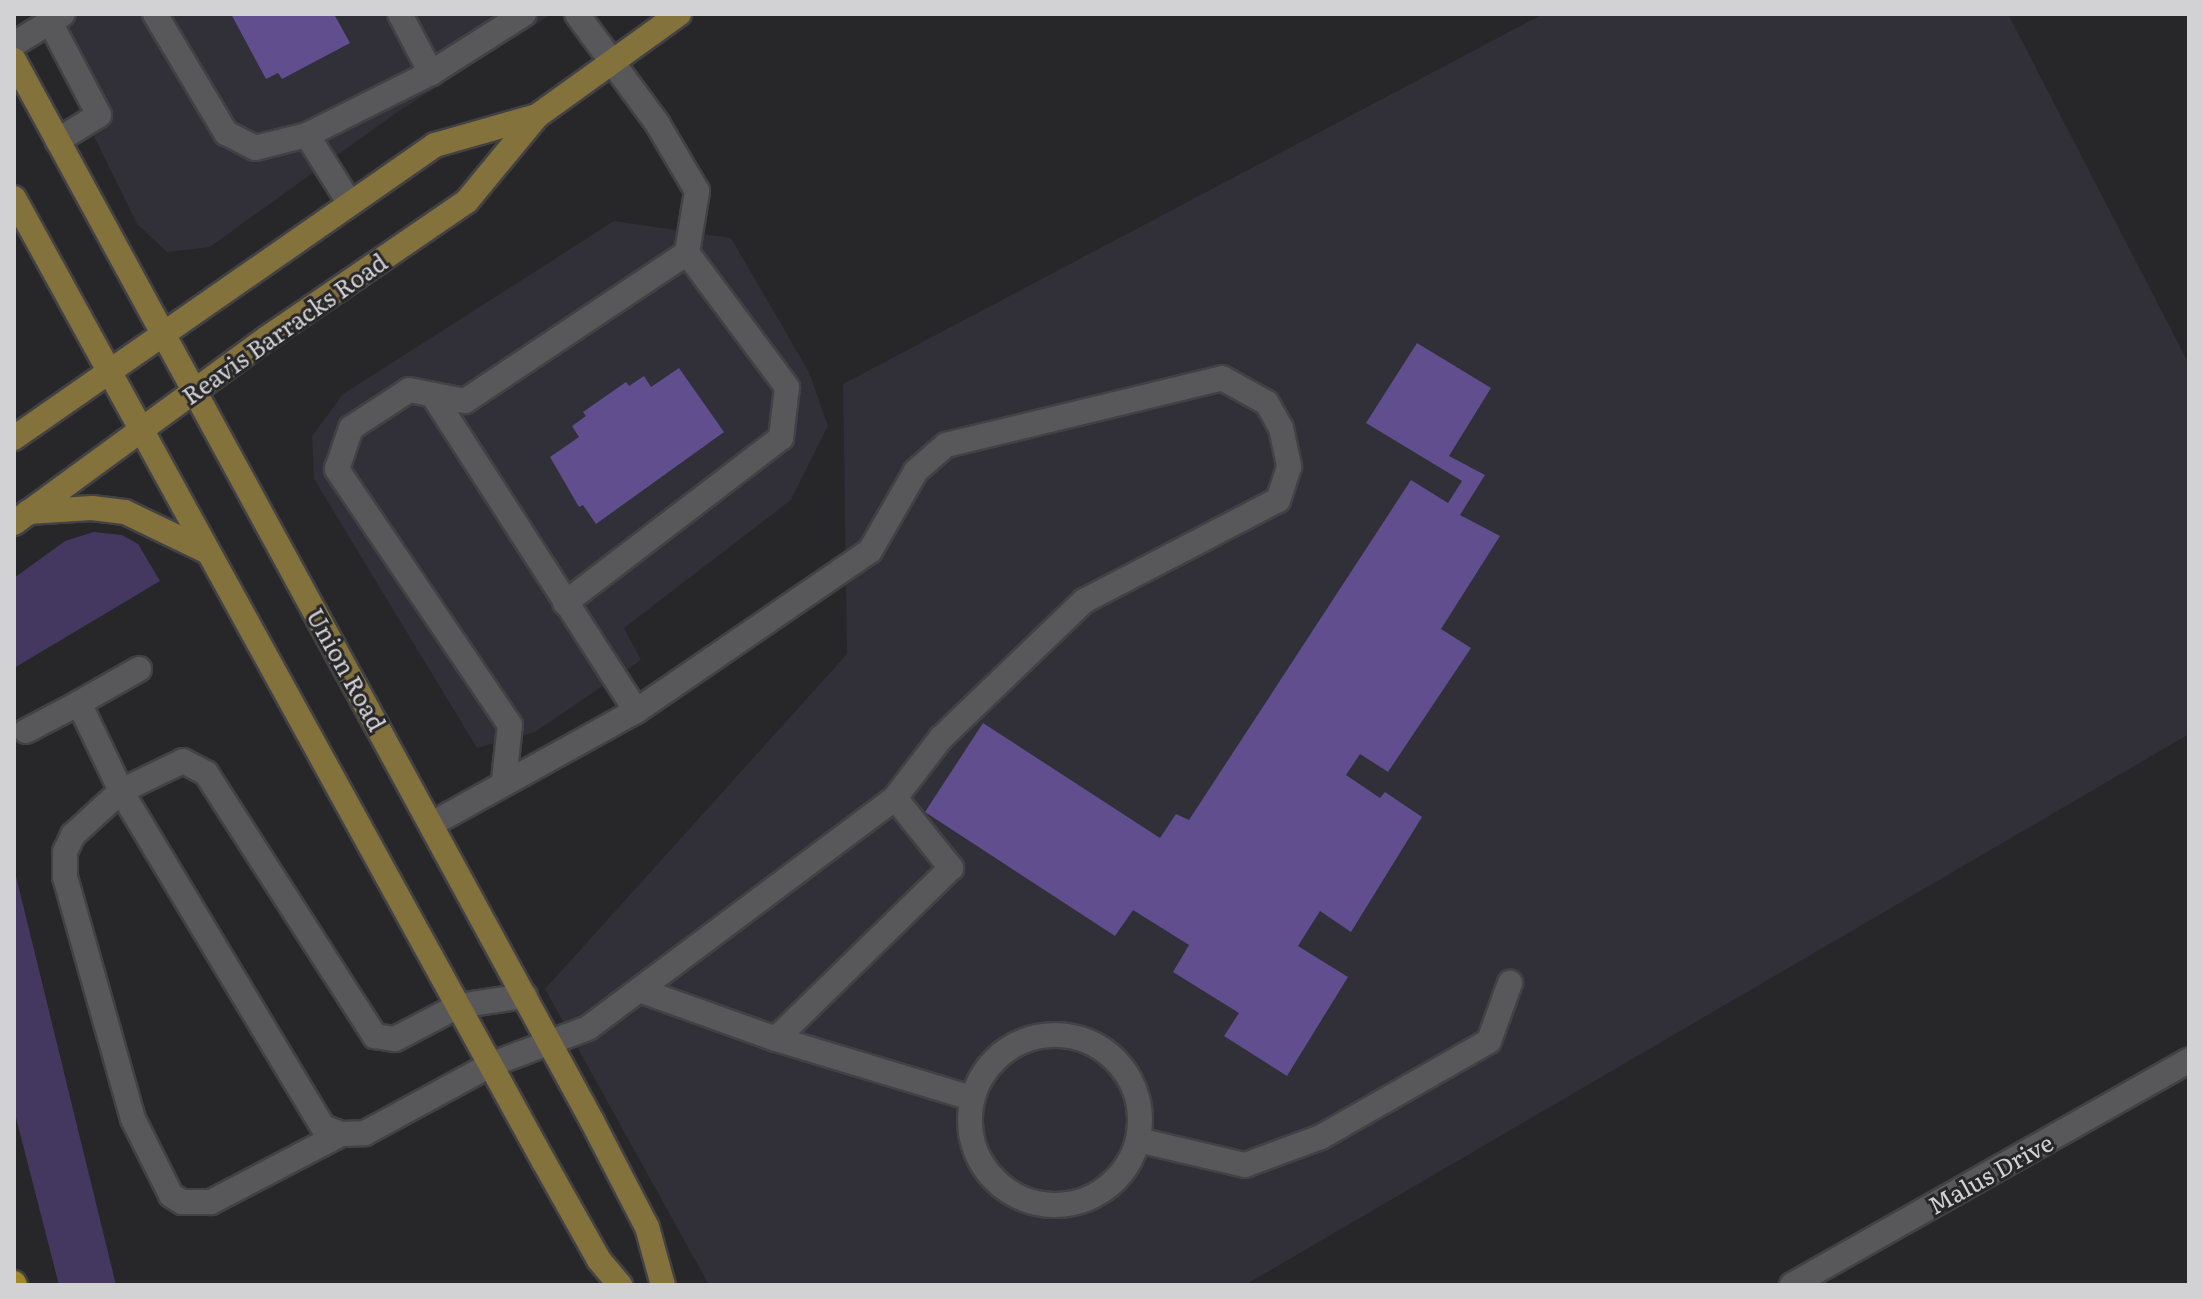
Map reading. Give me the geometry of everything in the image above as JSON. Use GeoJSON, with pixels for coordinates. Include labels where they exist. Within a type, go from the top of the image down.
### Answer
{"type":"FeatureCollection","features":[{"type":"Feature","properties":{"kind":"main road","name":"Reavis Barracks Road"},"geometry":{"type":"LineString","coordinates":[[21,518],[194,392],[467,201],[537,116],[679,14]]}},
{"type":"Feature","properties":{"kind":"main road","name":"Union Road"},"geometry":{"type":"LineString","coordinates":[[14,60],[550,1042],[647,1227],[663,1285]]}},
{"type":"Feature","properties":{"kind":"main road","name":"Reavis Barracks Road"},"geometry":{"type":"LineString","coordinates":[[14,438],[435,145],[537,116]]}},
{"type":"Feature","properties":{"kind":"main road"},"geometry":{"type":"LineString","coordinates":[[14,198],[138,432],[490,1065],[599,1260],[620,1285]]}},
{"type":"Feature","properties":{"kind":"main road"},"geometry":{"type":"LineString","coordinates":[[21,518],[92,508],[125,512],[205,551]]}},
{"type":"Feature","properties":{"kind":"street"},"geometry":{"type":"LineString","coordinates":[[155,14],[226,133],[255,148],[307,135],[431,73],[524,14]]}},
{"type":"Feature","properties":{"kind":"street"},"geometry":{"type":"LineString","coordinates":[[400,14],[431,73]]}},
{"type":"Feature","properties":{"kind":"street"},"geometry":{"type":"LineString","coordinates":[[565,603],[781,438],[787,387],[687,253],[697,191],[613,62],[577,14]]}},
{"type":"Feature","properties":{"kind":"street"},"geometry":{"type":"LineString","coordinates":[[14,44],[56,18],[99,115],[57,141]]}},
{"type":"Feature","properties":{"kind":"street"},"geometry":{"type":"LineString","coordinates":[[307,135],[349,202]]}},
{"type":"Feature","properties":{"kind":"street"},"geometry":{"type":"LineString","coordinates":[[504,780],[510,725],[337,469],[351,428],[409,390],[465,401],[687,253]]}},
{"type":"Feature","properties":{"kind":"street"},"geometry":{"type":"LineString","coordinates":[[79,703],[121,791],[323,1127],[341,1134],[365,1133],[490,1065],[588,1028],[642,991],[895,798],[941,738],[1084,601],[1278,500],[1289,467],[1281,428],[1267,403],[1222,378],[946,445],[916,471],[870,551],[636,711],[504,780],[432,824]]}},
{"type":"Feature","properties":{"kind":"street"},"geometry":{"type":"LineString","coordinates":[[434,397],[636,711]]}},
{"type":"Feature","properties":{"kind":"street"},"geometry":{"type":"LineString","coordinates":[[26,731],[139,669]]}},
{"type":"Feature","properties":{"kind":"street"},"geometry":{"type":"LineString","coordinates":[[341,1134],[211,1202],[182,1202],[171,1195],[133,1119],[65,877],[65,852],[73,835],[121,791],[183,761],[206,773],[369,1033],[395,1039],[458,1006],[525,996]]}},
{"type":"Feature","properties":{"kind":"street"},"geometry":{"type":"LineString","coordinates":[[776,1039],[951,868],[895,798]]}},
{"type":"Feature","properties":{"kind":"street"},"geometry":{"type":"LineString","coordinates":[[1138,1140],[1245,1165],[1321,1137],[1489,1041],[1510,983]]}},
{"type":"Feature","properties":{"kind":"street"},"geometry":{"type":"LineString","coordinates":[[642,991],[776,1039],[972,1098]]}},
{"type":"Feature","properties":{"kind":"street"},"geometry":{"type":"LineString","coordinates":[[1061,1034],[1090,1042],[1114,1058],[1132,1082],[1140,1111],[1138,1140],[1127,1167],[1108,1187],[1085,1201],[1059,1206],[1032,1203],[1008,1193],[988,1175],[974,1151],[969,1125],[972,1098],[984,1071],[1005,1050],[1032,1037],[1061,1034]]}},
{"type":"Feature","properties":{"kind":"street","name":"Malus Drive"},"geometry":{"type":"LineString","coordinates":[[1792,1285],[2189,1060]]}},
{"type":"Feature","properties":{"kind":"shaded area"},"geometry":{"type":"Polygon","coordinates":[[[34,14],[552,14],[396,113],[210,247],[167,252],[137,224],[34,14]]]}},
{"type":"Feature","properties":{"kind":"shaded area"},"geometry":{"type":"Polygon","coordinates":[[[1543,14],[2008,14],[2189,364],[2189,734],[1245,1285],[709,1285],[545,989],[847,654],[843,384],[1543,14]]]}},
{"type":"Feature","properties":{"kind":"shaded area"},"geometry":{"type":"Polygon","coordinates":[[[614,221],[731,238],[809,372],[828,426],[791,500],[624,628],[641,660],[535,732],[477,748],[314,479],[312,436],[343,394],[614,221]]]}},
{"type":"Feature","properties":{"kind":"shaded area"},"geometry":{"type":"Polygon","coordinates":[[[94,532],[122,535],[138,544],[160,581],[14,668],[14,578],[65,541],[94,532]]]}},
{"type":"Feature","properties":{"kind":"shaded area"},"geometry":{"type":"Polygon","coordinates":[[[14,868],[116,1285],[59,1285],[14,1110],[14,868]]]}},
{"type":"Feature","properties":{"kind":"building"},"geometry":{"type":"Polygon","coordinates":[[[231,14],[334,14],[350,43],[282,79],[278,73],[266,79],[231,14]]]}},
{"type":"Feature","properties":{"kind":"building"},"geometry":{"type":"Polygon","coordinates":[[[1417,343],[1491,388],[1449,456],[1485,475],[1460,515],[1500,536],[1441,629],[1471,648],[1388,772],[1360,754],[1346,775],[1380,798],[1385,792],[1422,817],[1351,932],[1320,911],[1298,946],[1348,977],[1287,1076],[1224,1036],[1239,1013],[1173,972],[1189,945],[1133,910],[1115,936],[925,812],[983,723],[1160,838],[1176,814],[1189,820],[1411,480],[1448,503],[1462,481],[1366,423],[1417,343]]]}},
{"type":"Feature","properties":{"kind":"building"},"geometry":{"type":"Polygon","coordinates":[[[679,368],[724,432],[596,524],[583,505],[579,507],[550,457],[579,437],[572,426],[586,416],[583,412],[626,382],[629,386],[644,376],[651,387],[679,368]]]}}]}
